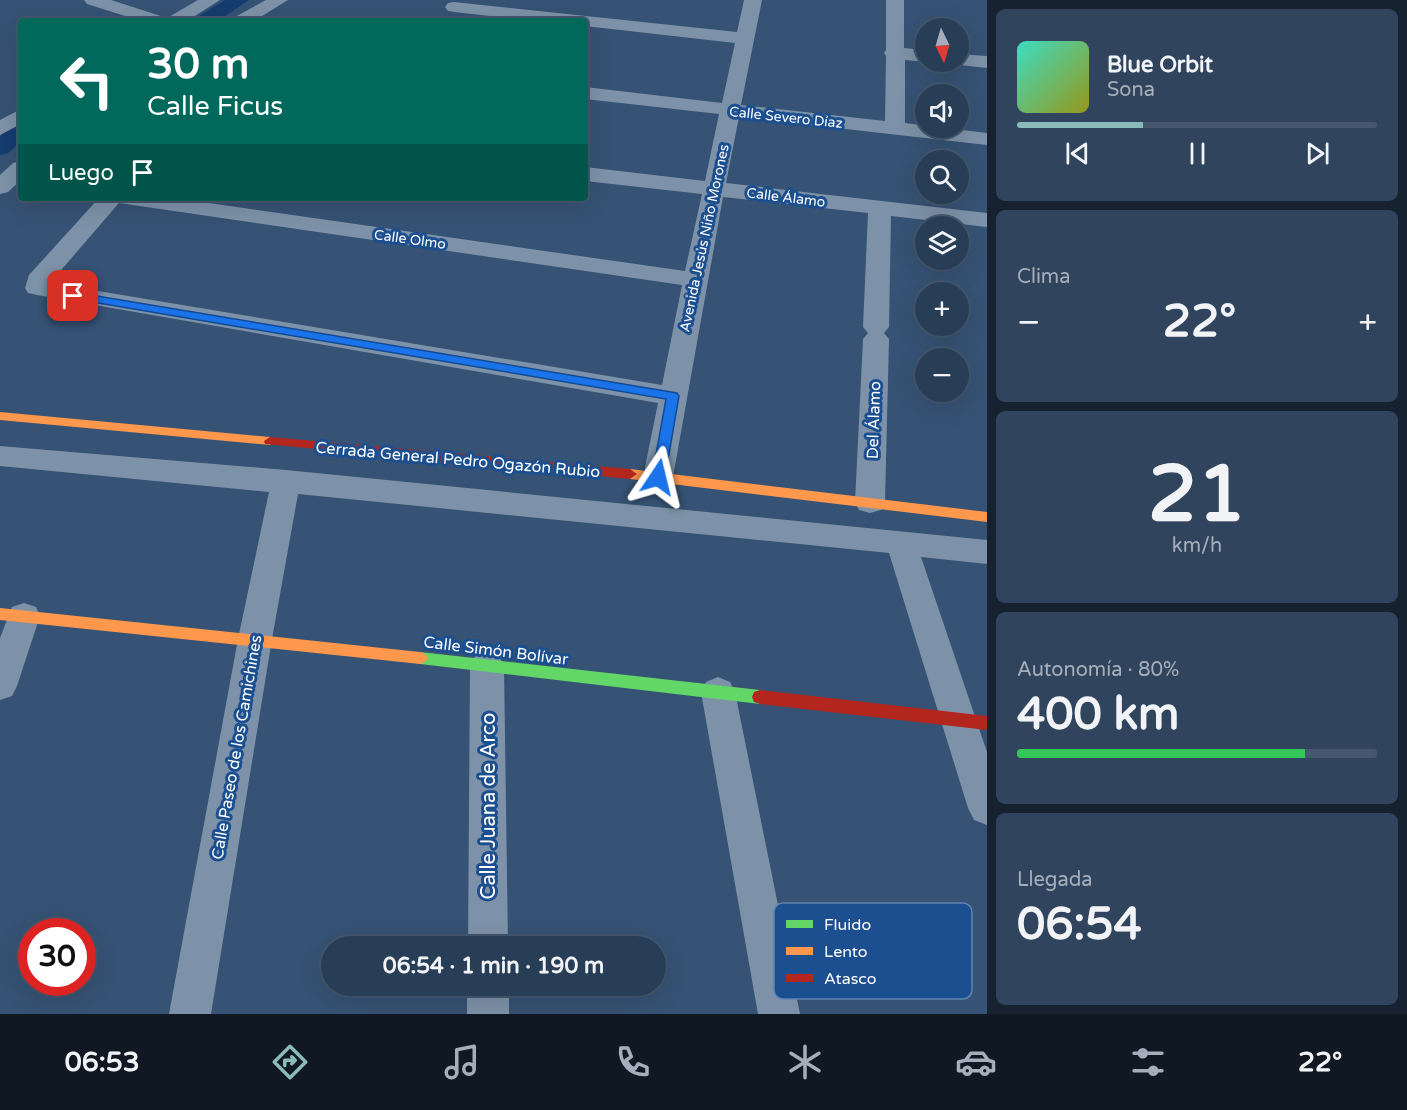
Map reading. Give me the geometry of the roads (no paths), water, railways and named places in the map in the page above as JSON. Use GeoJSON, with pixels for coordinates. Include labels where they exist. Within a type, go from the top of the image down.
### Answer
{"type":"FeatureCollection","features":[{"type":"Feature","properties":{"kind":"street"},"geometry":{"type":"LineString","coordinates":[[98,0],[151,18]]}},
{"type":"Feature","properties":{"kind":"street"},"geometry":{"type":"LineString","coordinates":[[179,18],[211,0]]}},
{"type":"Feature","properties":{"kind":"street"},"geometry":{"type":"LineString","coordinates":[[246,18],[279,0]]}},
{"type":"Feature","properties":{"kind":"street","name":"Avenida Jesús Niño Morones"},"geometry":{"type":"LineString","coordinates":[[658,477],[695,280],[753,0]]}},
{"type":"Feature","properties":{"kind":"street"},"geometry":{"type":"LineString","coordinates":[[895,0],[895,128]]}},
{"type":"Feature","properties":{"kind":"street"},"geometry":{"type":"LineString","coordinates":[[452,9],[601,16],[744,39]]}},
{"type":"Feature","properties":{"kind":"street"},"geometry":{"type":"LineString","coordinates":[[894,53],[915,55]]}},
{"type":"Feature","properties":{"kind":"street"},"geometry":{"type":"LineString","coordinates":[[969,61],[987,62]]}},
{"type":"Feature","properties":{"kind":"street","name":"Calle Severo Díaz"},"geometry":{"type":"LineString","coordinates":[[588,93],[987,139]]}},
{"type":"Feature","properties":{"kind":"street"},"geometry":{"type":"LineString","coordinates":[[0,129],[18,117]]}},
{"type":"Feature","properties":{"kind":"street"},"geometry":{"type":"LineString","coordinates":[[0,186],[18,171]]}},
{"type":"Feature","properties":{"kind":"street","name":"Calle Álamo"},"geometry":{"type":"LineString","coordinates":[[588,174],[987,220]]}},
{"type":"Feature","properties":{"kind":"street"},"geometry":{"type":"LineString","coordinates":[[108,201],[38,280],[37,288],[672,396]]}},
{"type":"Feature","properties":{"kind":"street","name":"Calle Olmo"},"geometry":{"type":"LineString","coordinates":[[147,201],[695,280]]}},
{"type":"Feature","properties":{"kind":"street","name":"Del Álamo"},"geometry":{"type":"LineString","coordinates":[[870,502],[880,208]]}},
{"type":"Feature","properties":{"kind":"street","name":"Cerrada General Pedro Ogazón Rubio"},"geometry":{"type":"LineString","coordinates":[[0,416],[658,477],[987,517]]}},
{"type":"Feature","properties":{"kind":"street"},"geometry":{"type":"LineString","coordinates":[[0,456],[286,481],[987,552]]}},
{"type":"Feature","properties":{"kind":"street","name":"Calle Paseo de los Camichines"},"geometry":{"type":"LineString","coordinates":[[190,1014],[255,639],[286,481]]}},
{"type":"Feature","properties":{"kind":"street"},"geometry":{"type":"LineString","coordinates":[[901,542],[972,721],[987,808]]}},
{"type":"Feature","properties":{"kind":"street"},"geometry":{"type":"LineString","coordinates":[[0,686],[12,615]]}},
{"type":"Feature","properties":{"kind":"street","name":"Calle Simón Bolívar"},"geometry":{"type":"LineString","coordinates":[[12,615],[255,639],[972,721]]}},
{"type":"Feature","properties":{"kind":"street","name":"Calle Juana de Arco"},"geometry":{"type":"LineString","coordinates":[[487,666],[488,936]]}},
{"type":"Feature","properties":{"kind":"street"},"geometry":{"type":"LineString","coordinates":[[718,692],[774,988]]}},
{"type":"Feature","properties":{"kind":"street"},"geometry":{"type":"LineString","coordinates":[[488,996],[488,1014]]}},
{"type":"Feature","properties":{"kind":"street"},"geometry":{"type":"LineString","coordinates":[[776,999],[779,1014]]}},
{"type":"Feature","properties":{"kind":"waterway"},"geometry":{"type":"LineString","coordinates":[[209,18],[239,0]]}},
{"type":"Feature","properties":{"kind":"waterway"},"geometry":{"type":"LineString","coordinates":[[0,148],[18,133]]}}]}
